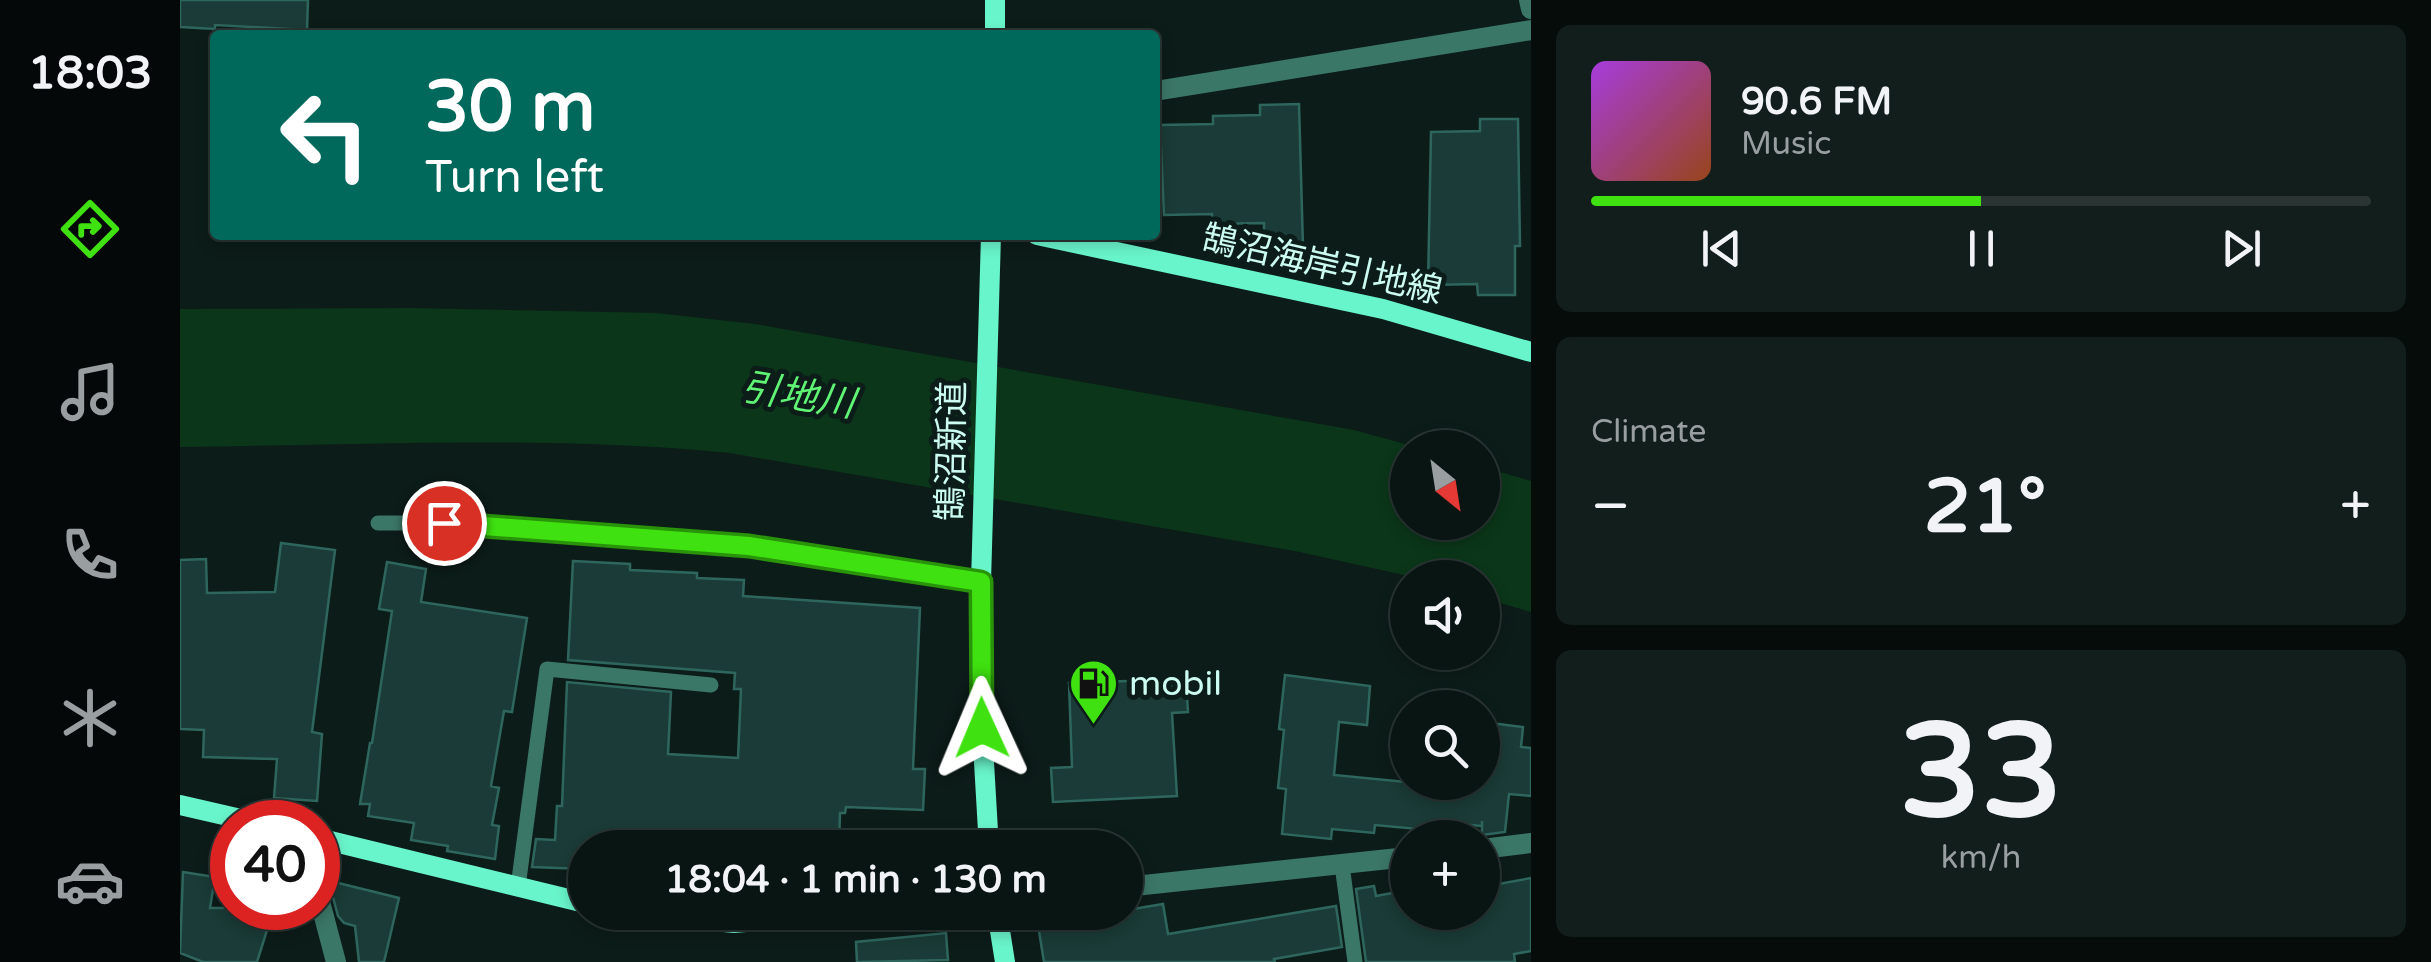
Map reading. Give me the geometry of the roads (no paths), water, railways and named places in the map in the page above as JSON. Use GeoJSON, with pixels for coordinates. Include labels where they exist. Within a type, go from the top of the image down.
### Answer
{"type":"FeatureCollection","features":[{"type":"Feature","properties":{"kind":"street"},"geometry":{"type":"LineString","coordinates":[[995,30],[996,0]]}},
{"type":"Feature","properties":{"kind":"street"},"geometry":{"type":"LineString","coordinates":[[1529,0],[1531,9]]}},
{"type":"Feature","properties":{"kind":"street"},"geometry":{"type":"LineString","coordinates":[[1160,91],[1531,30]]}},
{"type":"Feature","properties":{"kind":"street","name":"鵠沼新道"},"geometry":{"type":"LineString","coordinates":[[988,830],[981,582],[991,240]]}},
{"type":"Feature","properties":{"kind":"street","name":"鵠沼海岸引地線"},"geometry":{"type":"LineString","coordinates":[[1060,240],[1368,306],[1531,352]]}},
{"type":"Feature","properties":{"kind":"street"},"geometry":{"type":"LineString","coordinates":[[180,805],[210,812]]}},
{"type":"Feature","properties":{"kind":"street"},"geometry":{"type":"LineString","coordinates":[[340,843],[568,899]]}},
{"type":"Feature","properties":{"kind":"street"},"geometry":{"type":"LineString","coordinates":[[1500,847],[1531,843]]}},
{"type":"Feature","properties":{"kind":"street"},"geometry":{"type":"LineString","coordinates":[[1143,885],[1390,859]]}},
{"type":"Feature","properties":{"kind":"street"},"geometry":{"type":"LineString","coordinates":[[328,930],[336,962]]}},
{"type":"Feature","properties":{"kind":"street"},"geometry":{"type":"LineString","coordinates":[[1000,930],[1005,962]]}},
{"type":"Feature","properties":{"kind":"lane"},"geometry":{"type":"LineString","coordinates":[[378,524],[444,523],[749,546],[981,582]]}},
{"type":"Feature","properties":{"kind":"lane"},"geometry":{"type":"LineString","coordinates":[[518,887],[546,669],[712,685]]}},
{"type":"Feature","properties":{"kind":"lane"},"geometry":{"type":"LineString","coordinates":[[1342,865],[1354,962]]}},
{"type":"Feature","properties":{"kind":"water","name":"引地川"},"geometry":{"type":"Polygon","coordinates":[[[180,309],[656,313],[755,324],[1354,430],[1390,440],[1390,540],[1500,540],[1500,472],[1531,481],[1531,612],[1500,603],[1500,560],[1390,560],[1390,572],[1295,551],[730,453],[524,443],[180,447],[180,309]]]}},
{"type":"Feature","properties":{"kind":"place","name":"mobil"},"geometry":{"type":"Point","coordinates":[1094,726]}}]}
